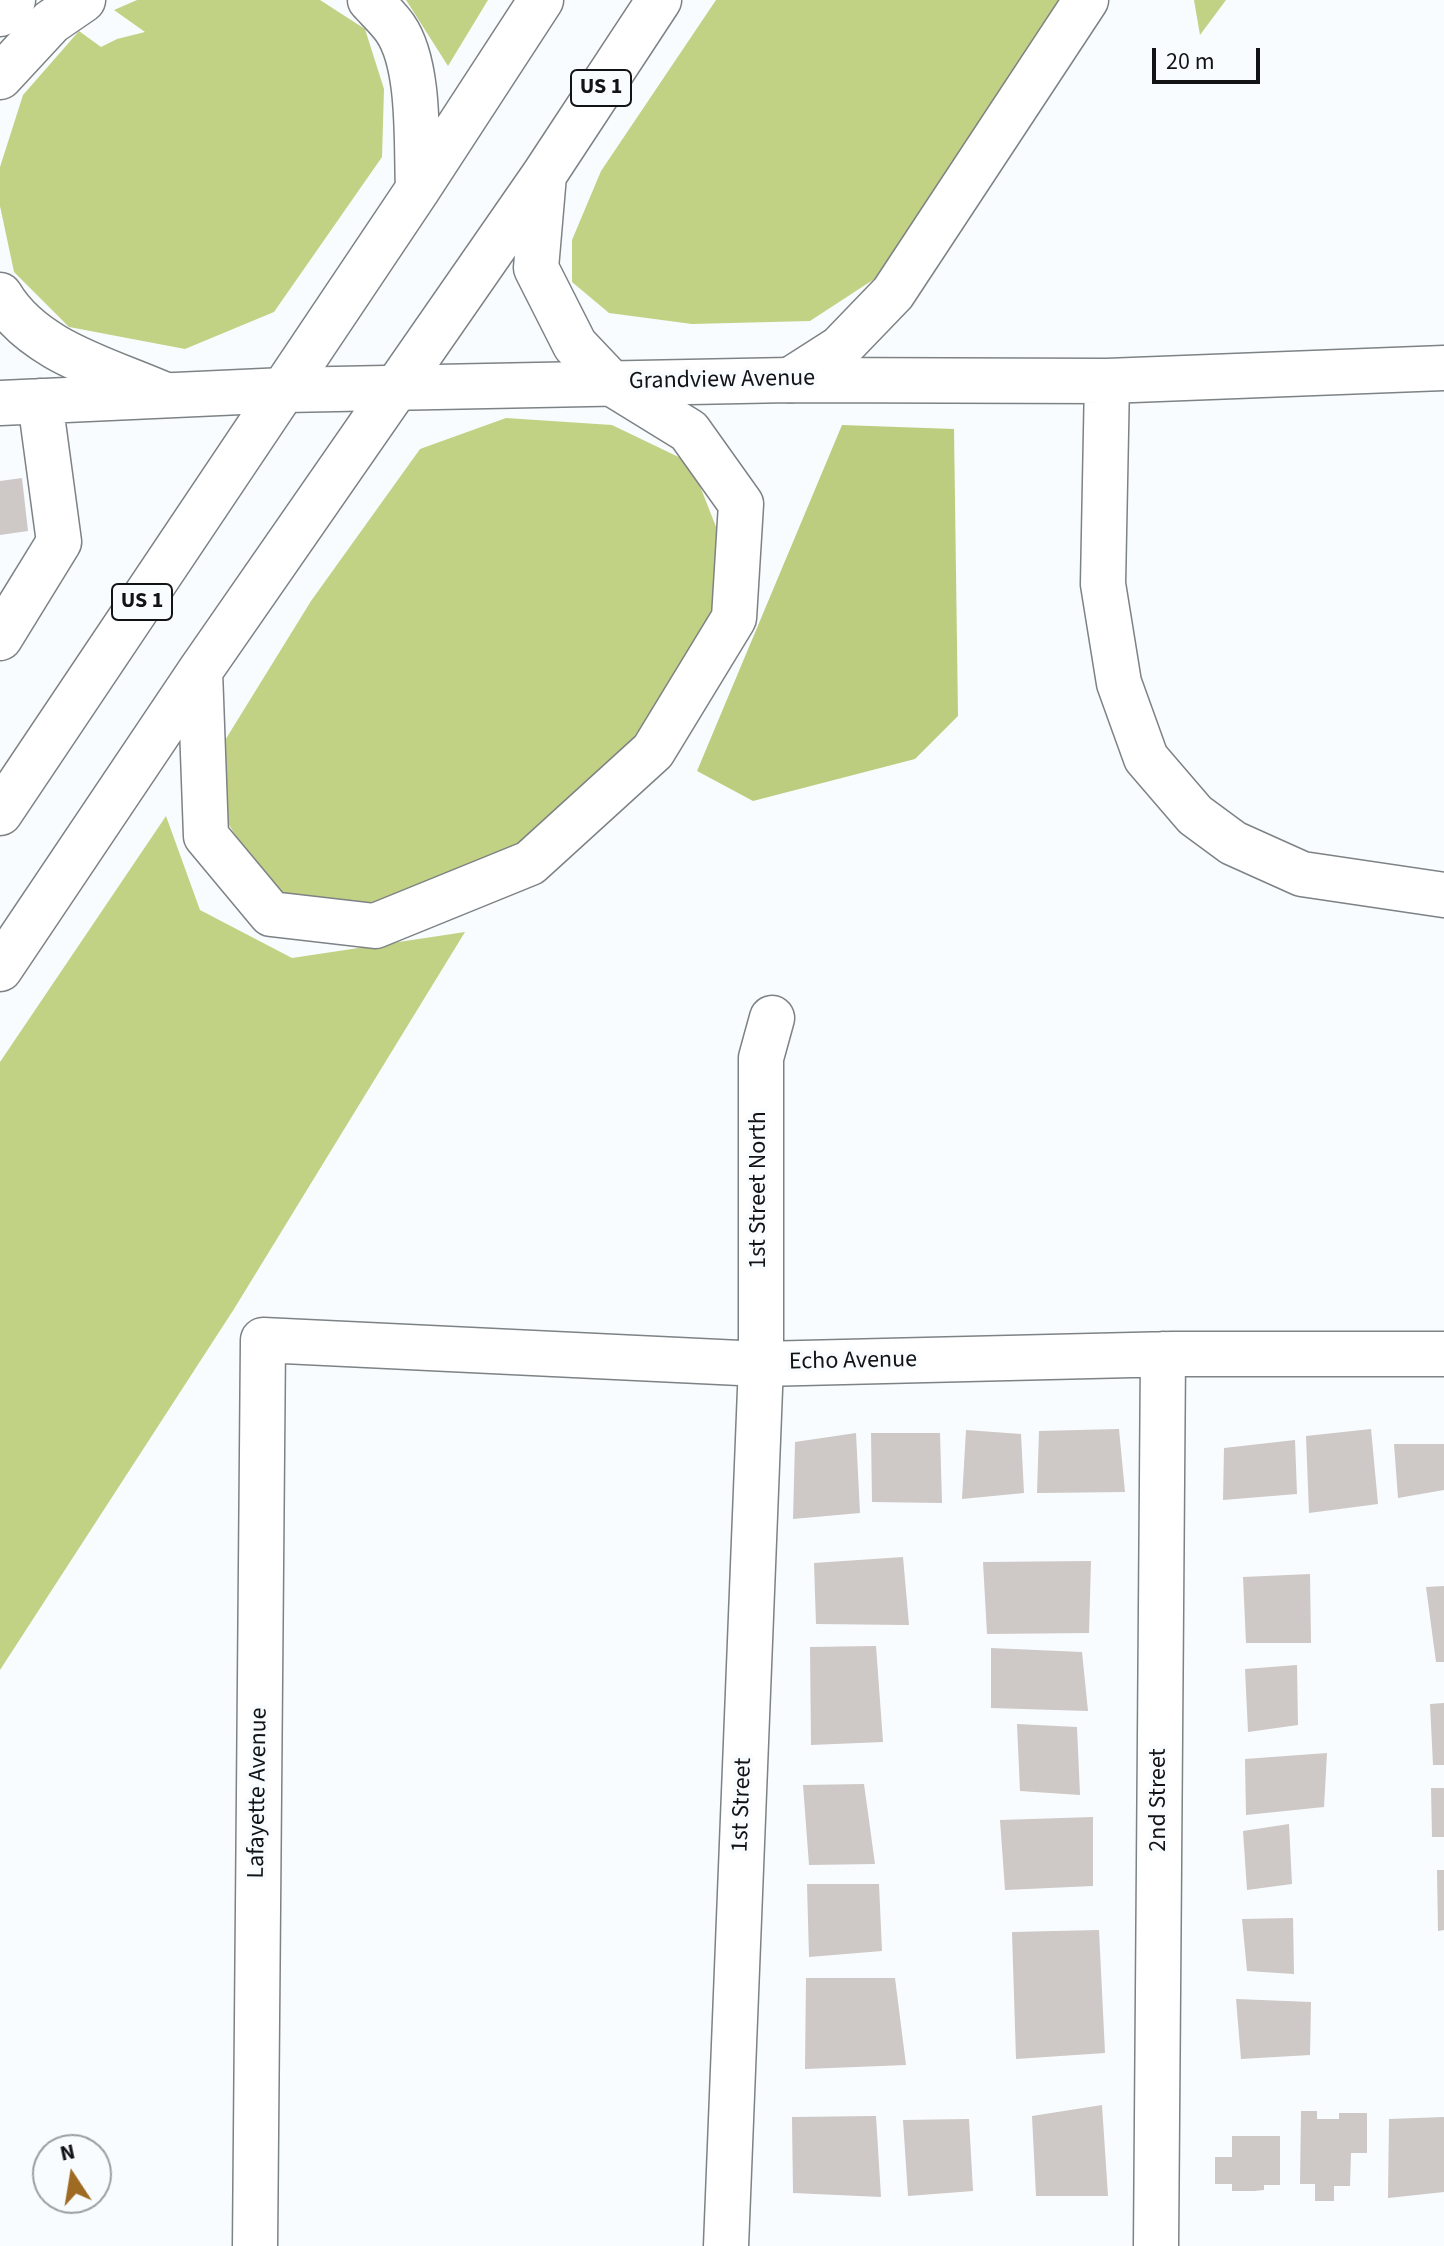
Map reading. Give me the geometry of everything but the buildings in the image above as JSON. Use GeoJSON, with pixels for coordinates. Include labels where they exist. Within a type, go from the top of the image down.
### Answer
{"type":"FeatureCollection","features":[{"type":"Feature","properties":{"kind":"main road"},"geometry":{"type":"LineString","coordinates":[[0,14],[13,0]]}},
{"type":"Feature","properties":{"kind":"main road"},"geometry":{"type":"LineString","coordinates":[[0,77],[51,22],[83,0]]}},
{"type":"Feature","properties":{"kind":"main road"},"geometry":{"type":"LineString","coordinates":[[370,0],[396,29],[408,60],[414,89],[418,189]]}},
{"type":"Feature","properties":{"kind":"main road","name":"US 1"},"geometry":{"type":"LineString","coordinates":[[0,813],[285,390],[541,0]]}},
{"type":"Feature","properties":{"kind":"main road","name":"US 1"},"geometry":{"type":"LineString","coordinates":[[0,969],[200,671],[544,175],[659,0]]}},
{"type":"Feature","properties":{"kind":"main road"},"geometry":{"type":"LineString","coordinates":[[790,380],[840,348],[893,293],[1086,0]]}},
{"type":"Feature","properties":{"kind":"main road"},"geometry":{"type":"LineString","coordinates":[[200,671],[206,836],[271,914],[375,926],[530,863],[653,751],[734,618],[741,504],[689,431],[611,383],[575,345],[536,268],[544,175]]}},
{"type":"Feature","properties":{"kind":"main road"},"geometry":{"type":"LineString","coordinates":[[0,295],[9,310],[45,342],[163,394]]}},
{"type":"Feature","properties":{"kind":"main road","name":"Grandview Avenue"},"geometry":{"type":"LineString","coordinates":[[20,402],[285,390],[790,380],[1107,381],[1444,368]]}},
{"type":"Feature","properties":{"kind":"main road"},"geometry":{"type":"LineString","coordinates":[[1107,381],[1103,584],[1119,683],[1146,758],[1195,815],[1233,843],[1302,874],[1444,895]]}},
{"type":"Feature","properties":{"kind":"main road"},"geometry":{"type":"LineString","coordinates":[[0,638],[59,542],[20,402]]}},
{"type":"Feature","properties":{"kind":"main road","name":"1st Street North"},"geometry":{"type":"LineString","coordinates":[[761,1364],[761,1058],[772,1018]]}},
{"type":"Feature","properties":{"kind":"main road","name":"Echo Avenue"},"geometry":{"type":"LineString","coordinates":[[263,1340],[761,1364],[1163,1354],[1444,1354]]}},
{"type":"Feature","properties":{"kind":"main road","name":"Lafayette Avenue"},"geometry":{"type":"LineString","coordinates":[[255,2246],[263,1340]]}},
{"type":"Feature","properties":{"kind":"main road","name":"2nd Street"},"geometry":{"type":"LineString","coordinates":[[1156,2246],[1163,1354]]}},
{"type":"Feature","properties":{"kind":"main road","name":"1st Street"},"geometry":{"type":"LineString","coordinates":[[726,2246],[761,1364]]}},
{"type":"Feature","properties":{"kind":"green space"},"geometry":{"type":"Polygon","coordinates":[[[137,0],[320,0],[365,29],[384,89],[382,157],[274,312],[185,349],[69,327],[14,272],[0,206],[0,167],[23,95],[79,31],[101,47],[117,39],[145,32],[114,10],[137,0]]]}},
{"type":"Feature","properties":{"kind":"green space"},"geometry":{"type":"Polygon","coordinates":[[[406,0],[488,0],[448,66],[406,0]]]}},
{"type":"Feature","properties":{"kind":"green space"},"geometry":{"type":"Polygon","coordinates":[[[716,0],[1061,0],[882,274],[810,321],[692,324],[609,313],[572,282],[572,240],[601,171],[716,0]]]}},
{"type":"Feature","properties":{"kind":"green space"},"geometry":{"type":"Polygon","coordinates":[[[1194,0],[1226,0],[1200,35],[1194,0]]]}},
{"type":"Feature","properties":{"kind":"green space"},"geometry":{"type":"Polygon","coordinates":[[[506,418],[612,425],[691,463],[729,560],[696,653],[602,780],[538,838],[424,888],[357,907],[277,903],[226,820],[219,750],[311,601],[420,449],[506,418]]]}},
{"type":"Feature","properties":{"kind":"green space"},"geometry":{"type":"Polygon","coordinates":[[[842,425],[954,429],[958,716],[915,759],[753,801],[697,771],[842,425]]]}},
{"type":"Feature","properties":{"kind":"green space"},"geometry":{"type":"Polygon","coordinates":[[[166,816],[200,910],[292,958],[465,932],[234,1309],[0,1670],[0,1062],[166,816]]]}}]}
